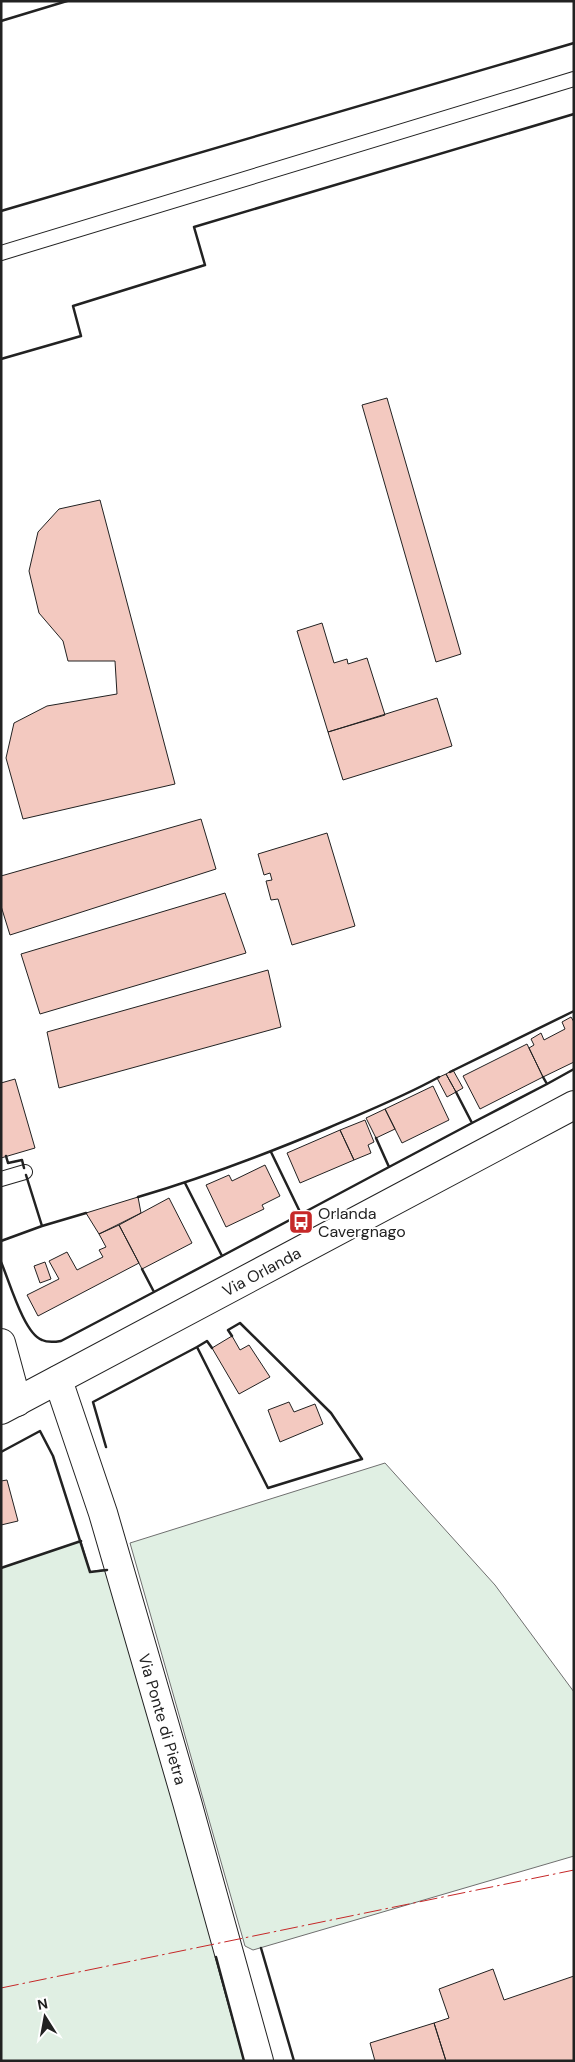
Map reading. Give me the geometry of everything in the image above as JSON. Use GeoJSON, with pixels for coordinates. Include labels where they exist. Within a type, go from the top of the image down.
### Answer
{"type":"FeatureCollection","features":[{"type":"Feature","properties":{"kind":"street","name":"Via Orlanda"},"geometry":{"type":"LineString","coordinates":[[9,1406],[574,1105]]}},
{"type":"Feature","properties":{"kind":"street"},"geometry":{"type":"LineString","coordinates":[[1,1343],[9,1406]]}},
{"type":"Feature","properties":{"kind":"street","name":"Via Ponte di Pietra"},"geometry":{"type":"LineString","coordinates":[[58,1380],[106,1522],[185,1792],[259,2061]]}},
{"type":"Feature","properties":{"kind":"lane"},"geometry":{"type":"LineString","coordinates":[[1,254],[574,79]]}},
{"type":"Feature","properties":{"kind":"lane"},"geometry":{"type":"LineString","coordinates":[[1,1179],[25,1172]]}},
{"type":"Feature","properties":{"kind":"green space"},"geometry":{"type":"Polygon","coordinates":[[[385,1463],[495,1585],[574,1692],[574,1856],[253,1950],[245,1946],[130,1543],[385,1463]]]}},
{"type":"Feature","properties":{"kind":"green space"},"geometry":{"type":"Polygon","coordinates":[[[81,1541],[90,1572],[106,1569],[153,1724],[244,2061],[1,2061],[1,1568],[81,1541]]]}},
{"type":"Feature","properties":{"kind":"building"},"geometry":{"type":"Polygon","coordinates":[[[387,398],[461,654],[436,662],[362,405],[387,398]]]}},
{"type":"Feature","properties":{"kind":"building"},"geometry":{"type":"Polygon","coordinates":[[[100,500],[175,784],[23,819],[6,758],[14,723],[47,706],[117,694],[115,661],[68,661],[63,641],[39,613],[29,571],[38,532],[59,509],[100,500]]]}},
{"type":"Feature","properties":{"kind":"building"},"geometry":{"type":"Polygon","coordinates":[[[322,623],[334,663],[347,659],[348,664],[367,658],[385,715],[328,732],[297,631],[322,623]]]}},
{"type":"Feature","properties":{"kind":"building"},"geometry":{"type":"Polygon","coordinates":[[[437,698],[452,746],[343,780],[328,732],[437,698]]]}},
{"type":"Feature","properties":{"kind":"building"},"geometry":{"type":"Polygon","coordinates":[[[201,819],[216,869],[10,935],[1,906],[1,876],[201,819]]]}},
{"type":"Feature","properties":{"kind":"building"},"geometry":{"type":"Polygon","coordinates":[[[327,833],[355,926],[292,945],[278,899],[271,900],[266,881],[272,880],[270,873],[264,875],[258,854],[327,833]]]}},
{"type":"Feature","properties":{"kind":"building"},"geometry":{"type":"Polygon","coordinates":[[[225,893],[246,953],[40,1014],[21,954],[225,893]]]}},
{"type":"Feature","properties":{"kind":"building"},"geometry":{"type":"Polygon","coordinates":[[[268,970],[281,1027],[59,1088],[47,1032],[268,970]]]}},
{"type":"Feature","properties":{"kind":"building"},"geometry":{"type":"Polygon","coordinates":[[[571,1017],[574,1022],[574,1062],[543,1077],[529,1048],[534,1045],[531,1039],[541,1033],[544,1040],[565,1029],[562,1022],[571,1017]]]}},
{"type":"Feature","properties":{"kind":"building"},"geometry":{"type":"Polygon","coordinates":[[[527,1044],[543,1077],[480,1109],[463,1076],[527,1044]]]}},
{"type":"Feature","properties":{"kind":"building"},"geometry":{"type":"Polygon","coordinates":[[[453,1070],[463,1088],[456,1092],[446,1074],[453,1070]]]}},
{"type":"Feature","properties":{"kind":"building"},"geometry":{"type":"Polygon","coordinates":[[[446,1074],[456,1092],[447,1097],[437,1078],[446,1074]]]}},
{"type":"Feature","properties":{"kind":"building"},"geometry":{"type":"Polygon","coordinates":[[[15,1079],[35,1148],[1,1158],[1,1083],[15,1079]]]}},
{"type":"Feature","properties":{"kind":"building"},"geometry":{"type":"Polygon","coordinates":[[[433,1086],[449,1120],[402,1143],[385,1109],[433,1086]]]}},
{"type":"Feature","properties":{"kind":"building"},"geometry":{"type":"Polygon","coordinates":[[[385,1109],[395,1129],[376,1138],[366,1118],[385,1109]]]}},
{"type":"Feature","properties":{"kind":"building"},"geometry":{"type":"Polygon","coordinates":[[[365,1120],[374,1142],[368,1145],[371,1153],[354,1160],[340,1130],[365,1120]]]}},
{"type":"Feature","properties":{"kind":"building"},"geometry":{"type":"Polygon","coordinates":[[[340,1130],[354,1160],[300,1183],[287,1153],[340,1130]]]}},
{"type":"Feature","properties":{"kind":"building"},"geometry":{"type":"Polygon","coordinates":[[[265,1165],[280,1196],[262,1205],[264,1209],[226,1227],[206,1185],[229,1175],[232,1181],[265,1165]]]}},
{"type":"Feature","properties":{"kind":"building"},"geometry":{"type":"Polygon","coordinates":[[[138,1197],[141,1213],[99,1234],[86,1213],[138,1197]]]}},
{"type":"Feature","properties":{"kind":"building"},"geometry":{"type":"Polygon","coordinates":[[[169,1198],[192,1243],[142,1269],[119,1225],[169,1198]]]}},
{"type":"Feature","properties":{"kind":"building"},"geometry":{"type":"Polygon","coordinates":[[[119,1225],[139,1263],[38,1316],[27,1295],[59,1279],[49,1261],[67,1252],[77,1270],[103,1257],[99,1250],[106,1247],[99,1234],[119,1225]]]}},
{"type":"Feature","properties":{"kind":"building"},"geometry":{"type":"Polygon","coordinates":[[[45,1262],[51,1279],[40,1283],[34,1266],[45,1262]]]}},
{"type":"Feature","properties":{"kind":"building"},"geometry":{"type":"Polygon","coordinates":[[[232,1336],[240,1350],[249,1345],[270,1377],[239,1394],[212,1348],[232,1336]]]}},
{"type":"Feature","properties":{"kind":"building"},"geometry":{"type":"Polygon","coordinates":[[[289,1402],[294,1412],[315,1404],[323,1424],[280,1442],[268,1410],[289,1402]]]}},
{"type":"Feature","properties":{"kind":"building"},"geometry":{"type":"Polygon","coordinates":[[[7,1480],[18,1521],[1,1525],[1,1481],[7,1480]]]}},
{"type":"Feature","properties":{"kind":"building"},"geometry":{"type":"Polygon","coordinates":[[[493,1969],[504,2000],[574,1976],[574,2061],[446,2061],[434,2023],[449,2018],[439,1989],[493,1969]]]}},
{"type":"Feature","properties":{"kind":"building"},"geometry":{"type":"Polygon","coordinates":[[[434,2023],[446,2061],[375,2061],[370,2043],[434,2023]]]}},
{"type":"Feature","properties":{"kind":"wall"},"geometry":{"type":"LineString","coordinates":[[1,21],[67,1]]}},
{"type":"Feature","properties":{"kind":"wall"},"geometry":{"type":"LineString","coordinates":[[1,211],[574,43]]}},
{"type":"Feature","properties":{"kind":"wall"},"geometry":{"type":"LineString","coordinates":[[1,359],[81,336],[73,306],[205,265],[194,227],[574,114]]}},
{"type":"Feature","properties":{"kind":"wall"},"geometry":{"type":"LineString","coordinates":[[450,1072],[574,1011]]}},
{"type":"Feature","properties":{"kind":"wall"},"geometry":{"type":"LineString","coordinates":[[543,1077],[547,1084],[574,1069]]}},
{"type":"Feature","properties":{"kind":"wall"},"geometry":{"type":"LineString","coordinates":[[138,1197],[210,1174],[281,1147],[384,1104],[439,1077]]}},
{"type":"Feature","properties":{"kind":"wall"},"geometry":{"type":"LineString","coordinates":[[456,1092],[472,1123],[547,1084]]}},
{"type":"Feature","properties":{"kind":"wall"},"geometry":{"type":"LineString","coordinates":[[376,1138],[389,1167],[472,1123]]}},
{"type":"Feature","properties":{"kind":"wall"},"geometry":{"type":"LineString","coordinates":[[271,1152],[301,1214],[389,1167]]}},
{"type":"Feature","properties":{"kind":"wall"},"geometry":{"type":"LineString","coordinates":[[6,1156],[8,1163],[22,1160],[24,1168]]}},
{"type":"Feature","properties":{"kind":"wall"},"geometry":{"type":"LineString","coordinates":[[26,1175],[42,1226],[86,1213]]}},
{"type":"Feature","properties":{"kind":"wall"},"geometry":{"type":"LineString","coordinates":[[185,1183],[222,1256],[301,1214]]}},
{"type":"Feature","properties":{"kind":"wall"},"geometry":{"type":"LineString","coordinates":[[1,1241],[42,1226]]}},
{"type":"Feature","properties":{"kind":"wall"},"geometry":{"type":"LineString","coordinates":[[142,1269],[154,1292],[222,1256]]}},
{"type":"Feature","properties":{"kind":"wall"},"geometry":{"type":"LineString","coordinates":[[1,1262],[18,1306],[29,1328],[35,1336],[47,1342],[61,1341],[154,1292]]}},
{"type":"Feature","properties":{"kind":"wall"},"geometry":{"type":"LineString","coordinates":[[212,1348],[207,1341],[197,1347],[268,1488],[362,1459],[331,1413],[240,1323],[228,1330],[232,1336]]}},
{"type":"Feature","properties":{"kind":"wall"},"geometry":{"type":"LineString","coordinates":[[106,1447],[93,1402],[197,1347]]}},
{"type":"Feature","properties":{"kind":"wall"},"geometry":{"type":"LineString","coordinates":[[1,1452],[40,1431],[53,1456],[90,1572],[107,1570]]}},
{"type":"Feature","properties":{"kind":"wall"},"geometry":{"type":"LineString","coordinates":[[1,1568],[81,1541]]}},
{"type":"Feature","properties":{"kind":"wall"},"geometry":{"type":"LineString","coordinates":[[261,1948],[294,2061]]}},
{"type":"Feature","properties":{"kind":"wall"},"geometry":{"type":"LineString","coordinates":[[216,1957],[244,2061]]}},
{"type":"Feature","properties":{"kind":"power"},"geometry":{"type":"LineString","coordinates":[[1,1988],[574,1870]]}},
{"type":"Feature","properties":{"kind":"place","name":"Orlanda Cavergnago"},"geometry":{"type":"Point","coordinates":[301,1222]}}]}
